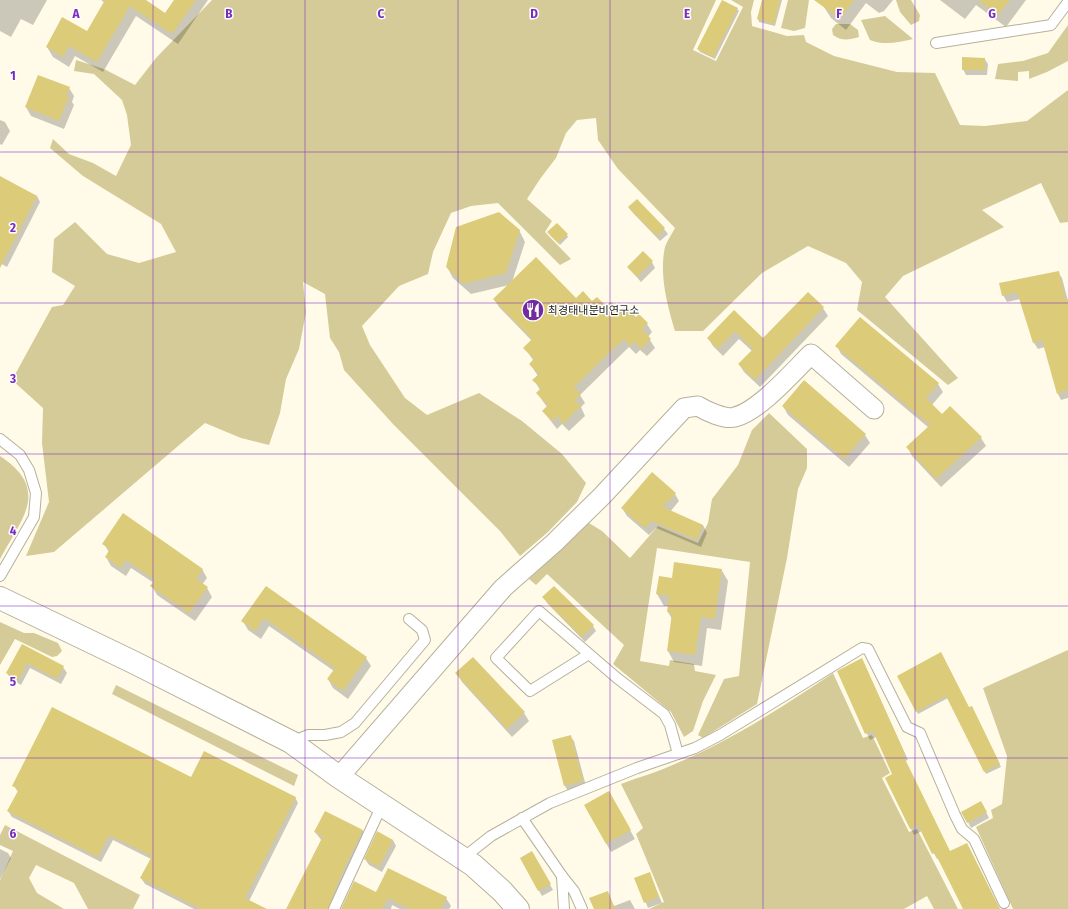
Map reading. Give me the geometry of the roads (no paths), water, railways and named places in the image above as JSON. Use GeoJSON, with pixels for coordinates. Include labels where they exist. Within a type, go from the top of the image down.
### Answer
{"type":"FeatureCollection","features":[{"type":"Feature","properties":{"kind":"street"},"geometry":{"type":"LineString","coordinates":[[340,777],[503,588],[554,543],[602,496],[684,408],[698,406],[709,413],[735,418],[759,404],[811,354],[874,409]]}},
{"type":"Feature","properties":{"kind":"street"},"geometry":{"type":"LineString","coordinates":[[0,598],[133,662],[291,742],[340,777],[463,858],[502,891],[518,909]]}},
{"type":"Feature","properties":{"kind":"lane"},"geometry":{"type":"LineString","coordinates":[[936,42],[1051,25],[1068,2]]}},
{"type":"Feature","properties":{"kind":"lane"},"geometry":{"type":"LineString","coordinates":[[0,439],[20,455],[29,470],[36,493],[34,517],[0,576]]}},
{"type":"Feature","properties":{"kind":"lane"},"geometry":{"type":"LineString","coordinates":[[589,654],[530,691],[496,658],[539,611],[617,678],[664,714],[670,725],[678,754]]}},
{"type":"Feature","properties":{"kind":"lane"},"geometry":{"type":"LineString","coordinates":[[291,742],[308,735],[325,735],[341,732],[355,723],[425,640],[422,630],[409,619]]}},
{"type":"Feature","properties":{"kind":"lane"},"geometry":{"type":"LineString","coordinates":[[463,858],[491,836],[550,804],[695,748],[720,735],[862,648],[868,649],[907,727],[920,733],[962,829],[974,839],[1004,904]]}},
{"type":"Feature","properties":{"kind":"lane"},"geometry":{"type":"LineString","coordinates":[[334,909],[382,805]]}},
{"type":"Feature","properties":{"kind":"lane"},"geometry":{"type":"LineString","coordinates":[[522,818],[574,891],[582,909]]}},
{"type":"Feature","properties":{"kind":"lane"},"geometry":{"type":"LineString","coordinates":[[562,876],[564,909]]}},
{"type":"Feature","properties":{"kind":"place","name":"최경태내분비연구소"},"geometry":{"type":"Point","coordinates":[533,310]}}]}
